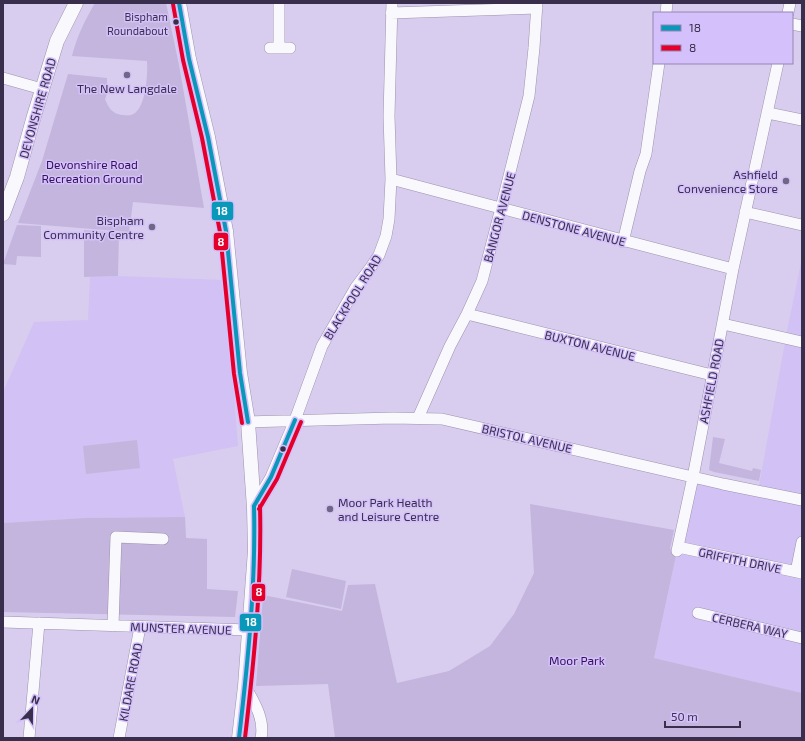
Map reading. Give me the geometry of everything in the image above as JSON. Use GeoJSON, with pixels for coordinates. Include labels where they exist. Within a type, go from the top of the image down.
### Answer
{"type":"FeatureCollection","features":[{"type":"Feature","properties":{"kind":"main road","name":"DEVONSHIRE ROAD"},"geometry":{"type":"LineString","coordinates":[[3,214],[17,178],[57,41],[76,3]]}},
{"type":"Feature","properties":{"kind":"main road"},"geometry":{"type":"LineString","coordinates":[[178,3],[208,137],[226,231],[240,373],[248,422],[254,506],[255,550],[245,686],[239,738]]}},
{"type":"Feature","properties":{"kind":"street"},"geometry":{"type":"LineString","coordinates":[[280,3],[280,48]]}},
{"type":"Feature","properties":{"kind":"street"},"geometry":{"type":"LineString","coordinates":[[392,8],[537,6]]}},
{"type":"Feature","properties":{"kind":"street","name":"BANGOR AVENUE"},"geometry":{"type":"LineString","coordinates":[[418,418],[450,346],[467,314],[482,280],[529,96],[534,54],[537,6]]}},
{"type":"Feature","properties":{"kind":"street","name":"BLACKPOOL ROAD"},"geometry":{"type":"LineString","coordinates":[[254,506],[271,477],[295,420],[322,346],[356,287],[379,255],[386,236],[389,219],[391,179],[389,116],[392,8]]}},
{"type":"Feature","properties":{"kind":"street"},"geometry":{"type":"LineString","coordinates":[[623,242],[640,171],[646,154],[659,64]]}},
{"type":"Feature","properties":{"kind":"street","name":"ASHFIELD ROAD"},"geometry":{"type":"LineString","coordinates":[[678,549],[733,269],[778,64]]}},
{"type":"Feature","properties":{"kind":"street"},"geometry":{"type":"LineString","coordinates":[[3,78],[42,89]]}},
{"type":"Feature","properties":{"kind":"street"},"geometry":{"type":"LineString","coordinates":[[768,113],[802,120]]}},
{"type":"Feature","properties":{"kind":"street","name":"DENSTONE AVENUE"},"geometry":{"type":"LineString","coordinates":[[391,179],[557,222],[623,242],[733,269]]}},
{"type":"Feature","properties":{"kind":"street"},"geometry":{"type":"LineString","coordinates":[[745,212],[802,225]]}},
{"type":"Feature","properties":{"kind":"street","name":"BUXTON AVENUE"},"geometry":{"type":"LineString","coordinates":[[467,314],[712,375]]}},
{"type":"Feature","properties":{"kind":"street"},"geometry":{"type":"LineString","coordinates":[[723,324],[802,342]]}},
{"type":"Feature","properties":{"kind":"street","name":"BRISTOL AVENUE"},"geometry":{"type":"LineString","coordinates":[[248,422],[418,418],[442,419],[693,477],[802,500]]}},
{"type":"Feature","properties":{"kind":"street","name":"MUNSTER AVENUE"},"geometry":{"type":"LineString","coordinates":[[113,626],[116,537],[163,539]]}},
{"type":"Feature","properties":{"kind":"street"},"geometry":{"type":"LineString","coordinates":[[799,573],[802,542]]}},
{"type":"Feature","properties":{"kind":"street","name":"GRIFFITH DRIVE"},"geometry":{"type":"LineString","coordinates":[[678,549],[799,573]]}},
{"type":"Feature","properties":{"kind":"street","name":"CERBERA WAY"},"geometry":{"type":"LineString","coordinates":[[698,613],[802,638]]}},
{"type":"Feature","properties":{"kind":"street","name":"MUNSTER AVENUE"},"geometry":{"type":"LineString","coordinates":[[3,622],[249,630]]}},
{"type":"Feature","properties":{"kind":"street"},"geometry":{"type":"LineString","coordinates":[[29,738],[39,623]]}},
{"type":"Feature","properties":{"kind":"street","name":"KILDARE ROAD"},"geometry":{"type":"LineString","coordinates":[[119,738],[140,627]]}},
{"type":"Feature","properties":{"kind":"street"},"geometry":{"type":"LineString","coordinates":[[245,686],[256,705],[261,719],[261,738]]}},
{"type":"Feature","properties":{"kind":"shaded area"},"geometry":{"type":"Polygon","coordinates":[[[802,258],[802,693],[654,658],[693,477],[758,491],[802,258]]]}},
{"type":"Feature","properties":{"kind":"shaded area"},"geometry":{"type":"Polygon","coordinates":[[[118,276],[225,280],[238,446],[173,459],[185,517],[85,518],[3,523],[3,392],[34,322],[88,320],[90,277],[118,276]]]}},
{"type":"Feature","properties":{"kind":"green space","name":"Devonshire Road Recreation Ground"},"geometry":{"type":"Polygon","coordinates":[[[95,3],[166,3],[179,65],[204,208],[133,202],[129,232],[18,223],[42,161],[68,74],[107,78],[107,94],[105,99],[111,110],[116,113],[130,115],[136,112],[143,100],[147,74],[147,61],[72,56],[82,28],[95,3]]]}},
{"type":"Feature","properties":{"kind":"green space"},"geometry":{"type":"Polygon","coordinates":[[[17,225],[41,226],[41,257],[17,256],[16,265],[3,264],[17,225]]]}},
{"type":"Feature","properties":{"kind":"green space"},"geometry":{"type":"Polygon","coordinates":[[[84,230],[119,233],[118,276],[84,277],[84,230]]]}},
{"type":"Feature","properties":{"kind":"green space"},"geometry":{"type":"Polygon","coordinates":[[[713,437],[725,439],[719,463],[752,471],[753,468],[761,470],[759,481],[709,470],[713,437]]]}},
{"type":"Feature","properties":{"kind":"green space"},"geometry":{"type":"Polygon","coordinates":[[[137,440],[140,468],[86,474],[83,446],[137,440]]]}},
{"type":"Feature","properties":{"kind":"green space","name":"Moor Park"},"geometry":{"type":"Polygon","coordinates":[[[530,504],[674,530],[670,549],[677,551],[654,658],[802,693],[802,738],[335,738],[328,684],[256,686],[263,595],[342,611],[348,585],[375,584],[397,683],[449,671],[490,646],[514,614],[534,573],[530,504]]]}},
{"type":"Feature","properties":{"kind":"green space"},"geometry":{"type":"Polygon","coordinates":[[[185,517],[186,538],[207,539],[207,589],[238,591],[235,617],[3,612],[3,523],[85,518],[185,517]]]}},
{"type":"Feature","properties":{"kind":"green space"},"geometry":{"type":"Polygon","coordinates":[[[292,569],[346,581],[341,609],[286,597],[292,569]]]}},
{"type":"Feature","properties":{"kind":"transit line","name":"18"},"geometry":{"type":"LineString","coordinates":[[179,3],[189,59],[208,137],[226,231],[240,373],[248,422]]}},
{"type":"Feature","properties":{"kind":"transit line","name":"8"},"geometry":{"type":"LineString","coordinates":[[173,4],[183,60],[202,138],[220,232],[234,374],[242,423]]}},
{"type":"Feature","properties":{"kind":"transit line","name":"18"},"geometry":{"type":"LineString","coordinates":[[254,506],[271,477],[295,420]]}},
{"type":"Feature","properties":{"kind":"transit line","name":"8"},"geometry":{"type":"LineString","coordinates":[[259,509],[277,479],[301,422]]}},
{"type":"Feature","properties":{"kind":"transit line","name":"18"},"geometry":{"type":"LineString","coordinates":[[239,738],[253,593],[254,506]]}},
{"type":"Feature","properties":{"kind":"transit line","name":"8"},"geometry":{"type":"LineString","coordinates":[[245,738],[259,593],[260,506]]}},
{"type":"Feature","properties":{"kind":"place","name":"Bispham Roundabout"},"geometry":{"type":"Point","coordinates":[176,22]}},
{"type":"Feature","properties":{"kind":"place","name":"The New Langdale"},"geometry":{"type":"Point","coordinates":[127,75]}},
{"type":"Feature","properties":{"kind":"place","name":"Ashfield Convenience Store"},"geometry":{"type":"Point","coordinates":[786,181]}},
{"type":"Feature","properties":{"kind":"place","name":"Bispham Community Centre"},"geometry":{"type":"Point","coordinates":[152,227]}},
{"type":"Feature","properties":{"kind":"place","name":"Moor Park Health and Leisure Centre"},"geometry":{"type":"Point","coordinates":[330,509]}}]}
